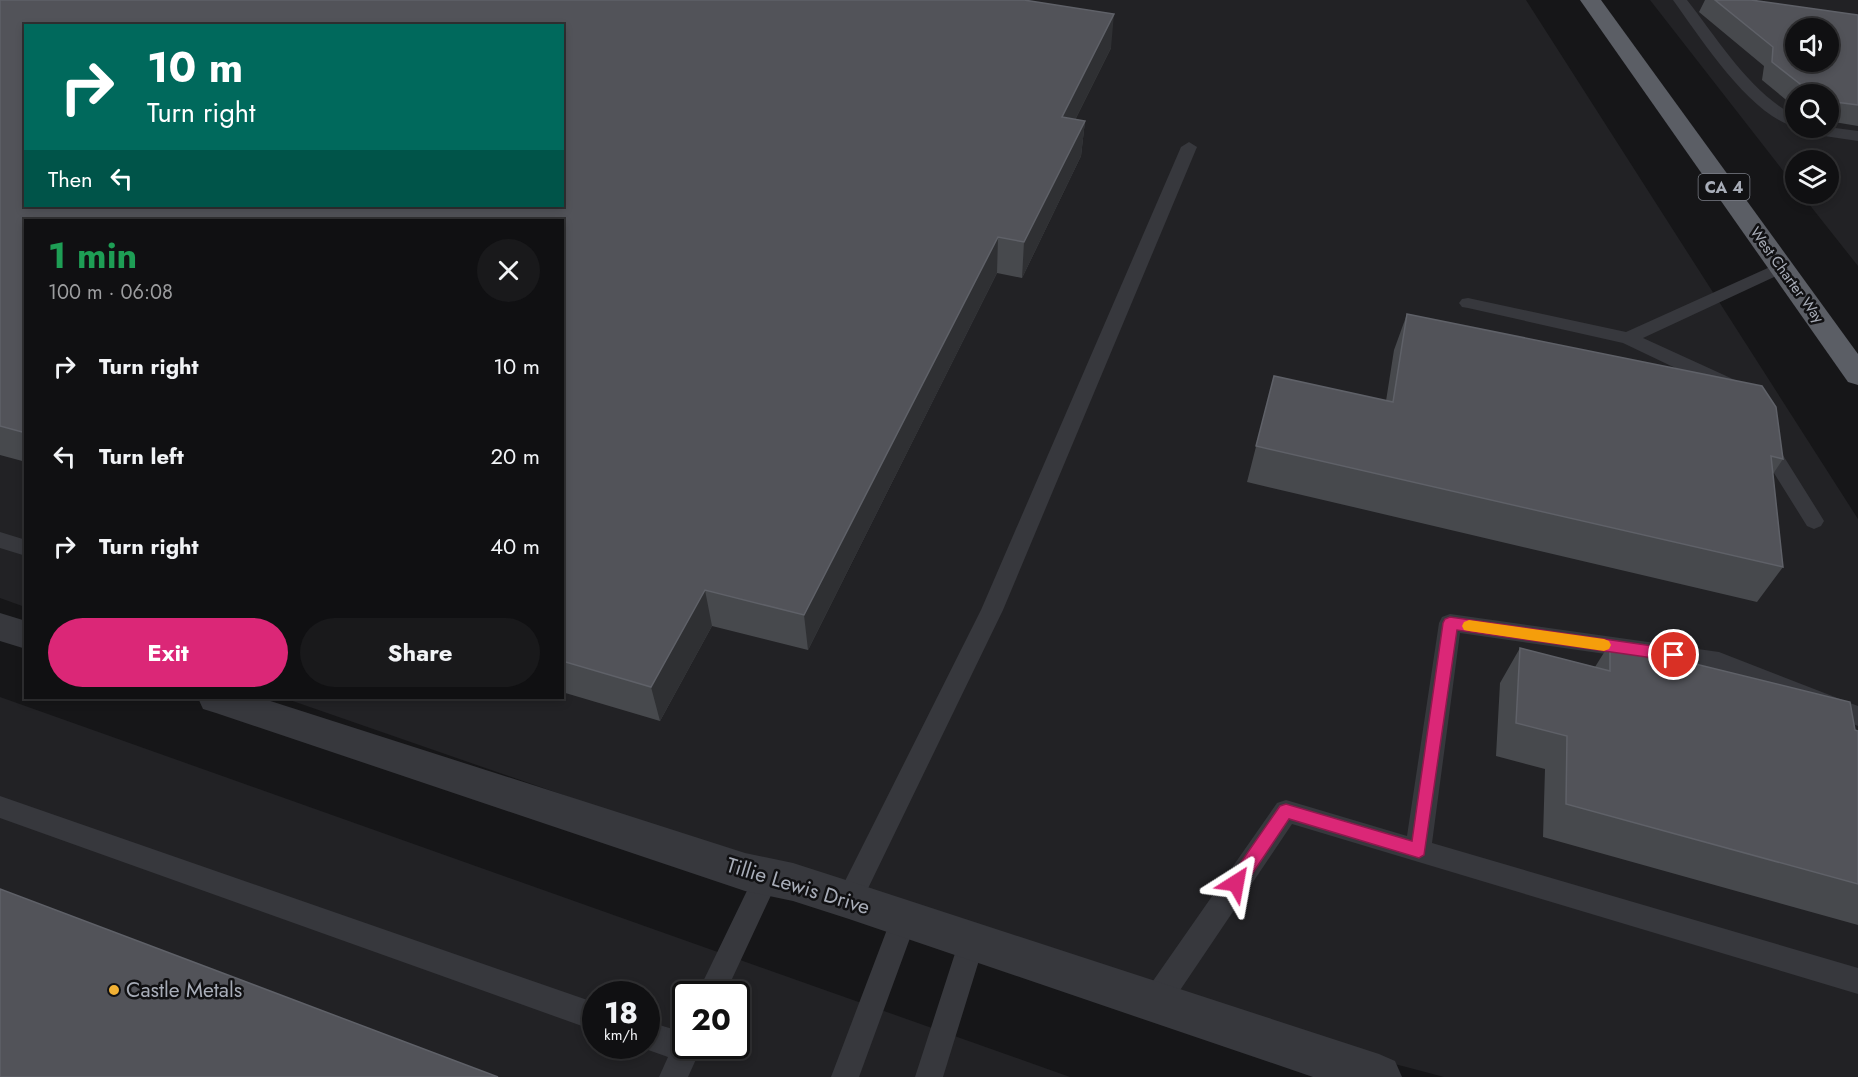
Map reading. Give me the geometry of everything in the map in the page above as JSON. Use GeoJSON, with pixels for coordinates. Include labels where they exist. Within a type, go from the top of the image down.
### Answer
{"type":"FeatureCollection","features":[{"type":"Feature","properties":{"kind":"highway","name":"West Charter Way"},"geometry":{"type":"LineString","coordinates":[[1590,0],[1858,375]]}},
{"type":"Feature","properties":{"kind":"street"},"geometry":{"type":"LineString","coordinates":[[0,627],[24,635]]}},
{"type":"Feature","properties":{"kind":"street","name":"Tillie Lewis Drive"},"geometry":{"type":"LineString","coordinates":[[219,699],[744,872],[766,876],[849,900],[1379,1077]]}},
{"type":"Feature","properties":{"kind":"lane"},"geometry":{"type":"LineString","coordinates":[[1680,0],[1717,50],[1764,104],[1785,116]]}},
{"type":"Feature","properties":{"kind":"lane"},"geometry":{"type":"LineString","coordinates":[[1839,133],[1858,136]]}},
{"type":"Feature","properties":{"kind":"lane"},"geometry":{"type":"LineString","coordinates":[[849,900],[992,609],[1189,147]]}},
{"type":"Feature","properties":{"kind":"lane"},"geometry":{"type":"LineString","coordinates":[[1628,338],[1781,267]]}},
{"type":"Feature","properties":{"kind":"lane"},"geometry":{"type":"LineString","coordinates":[[1468,303],[1628,338],[1728,384],[1740,403]]}},
{"type":"Feature","properties":{"kind":"lane"},"geometry":{"type":"LineString","coordinates":[[1752,423],[1814,521]]}},
{"type":"Feature","properties":{"kind":"lane"},"geometry":{"type":"LineString","coordinates":[[0,540],[24,547]]}},
{"type":"Feature","properties":{"kind":"lane"},"geometry":{"type":"LineString","coordinates":[[1419,850],[1450,623],[1719,661],[1858,716]]}},
{"type":"Feature","properties":{"kind":"lane"},"geometry":{"type":"LineString","coordinates":[[0,807],[582,1012]]}},
{"type":"Feature","properties":{"kind":"lane"},"geometry":{"type":"LineString","coordinates":[[1156,1001],[1286,811],[1858,981]]}},
{"type":"Feature","properties":{"kind":"lane"},"geometry":{"type":"LineString","coordinates":[[717,981],[766,876]]}},
{"type":"Feature","properties":{"kind":"lane"},"geometry":{"type":"LineString","coordinates":[[845,1077],[904,919]]}},
{"type":"Feature","properties":{"kind":"lane"},"geometry":{"type":"LineString","coordinates":[[929,1077],[972,941]]}},
{"type":"Feature","properties":{"kind":"lane"},"geometry":{"type":"LineString","coordinates":[[673,1077],[681,1059]]}},
{"type":"Feature","properties":{"kind":"shaded area"},"geometry":{"type":"Polygon","coordinates":[[[0,0],[1526,0],[1858,519],[1858,1077],[1444,1077],[1156,1001],[287,699],[564,699],[564,219],[24,219],[24,607],[0,598],[0,0]]]}},
{"type":"Feature","properties":{"kind":"shaded area"},"geometry":{"type":"Polygon","coordinates":[[[1650,0],[1858,0],[1858,266],[1809,204],[1839,204],[1839,150],[1785,150],[1785,173],[1650,0]]]}},
{"type":"Feature","properties":{"kind":"shaded area"},"geometry":{"type":"Polygon","coordinates":[[[0,697],[1070,1077],[0,1077],[0,697]]]}},
{"type":"Feature","properties":{"kind":"building"},"geometry":{"type":"Polygon","coordinates":[[[0,0],[1024,0],[1114,14],[1062,117],[1085,121],[1024,242],[998,237],[804,615],[705,590],[651,687],[564,662],[564,219],[24,219],[24,432],[0,426],[0,0]]]}},
{"type":"Feature","properties":{"kind":"building"},"geometry":{"type":"Polygon","coordinates":[[[1715,0],[1751,0],[1858,15],[1858,105],[1839,102],[1839,84],[1800,84],[1772,62],[1773,47],[1715,0]]]}},
{"type":"Feature","properties":{"kind":"building"},"geometry":{"type":"Polygon","coordinates":[[[1407,314],[1762,386],[1776,407],[1783,459],[1771,456],[1783,567],[1256,446],[1274,376],[1393,402],[1407,314]]]}},
{"type":"Feature","properties":{"kind":"building"},"geometry":{"type":"Polygon","coordinates":[[[1610,643],[1850,702],[1855,730],[1858,731],[1858,884],[1566,804],[1567,736],[1516,723],[1520,648],[1610,671],[1610,643]]]}},
{"type":"Feature","properties":{"kind":"building","name":"Castle Metals"},"geometry":{"type":"Polygon","coordinates":[[[0,889],[498,1077],[0,1077],[0,889]]]}},
{"type":"Feature","properties":{"kind":"slow traffic"},"geometry":{"type":"LineString","coordinates":[[1469,626],[1604,645]]}},
{"type":"Feature","properties":{"kind":"place","name":"Castle Metals"},"geometry":{"type":"Point","coordinates":[114,990]}},
{"type":"Feature","properties":{"kind":"route"},"geometry":{"type":"LineString","coordinates":[[1236,883],[1286,811],[1419,850],[1450,623],[1674,655]]}}]}
